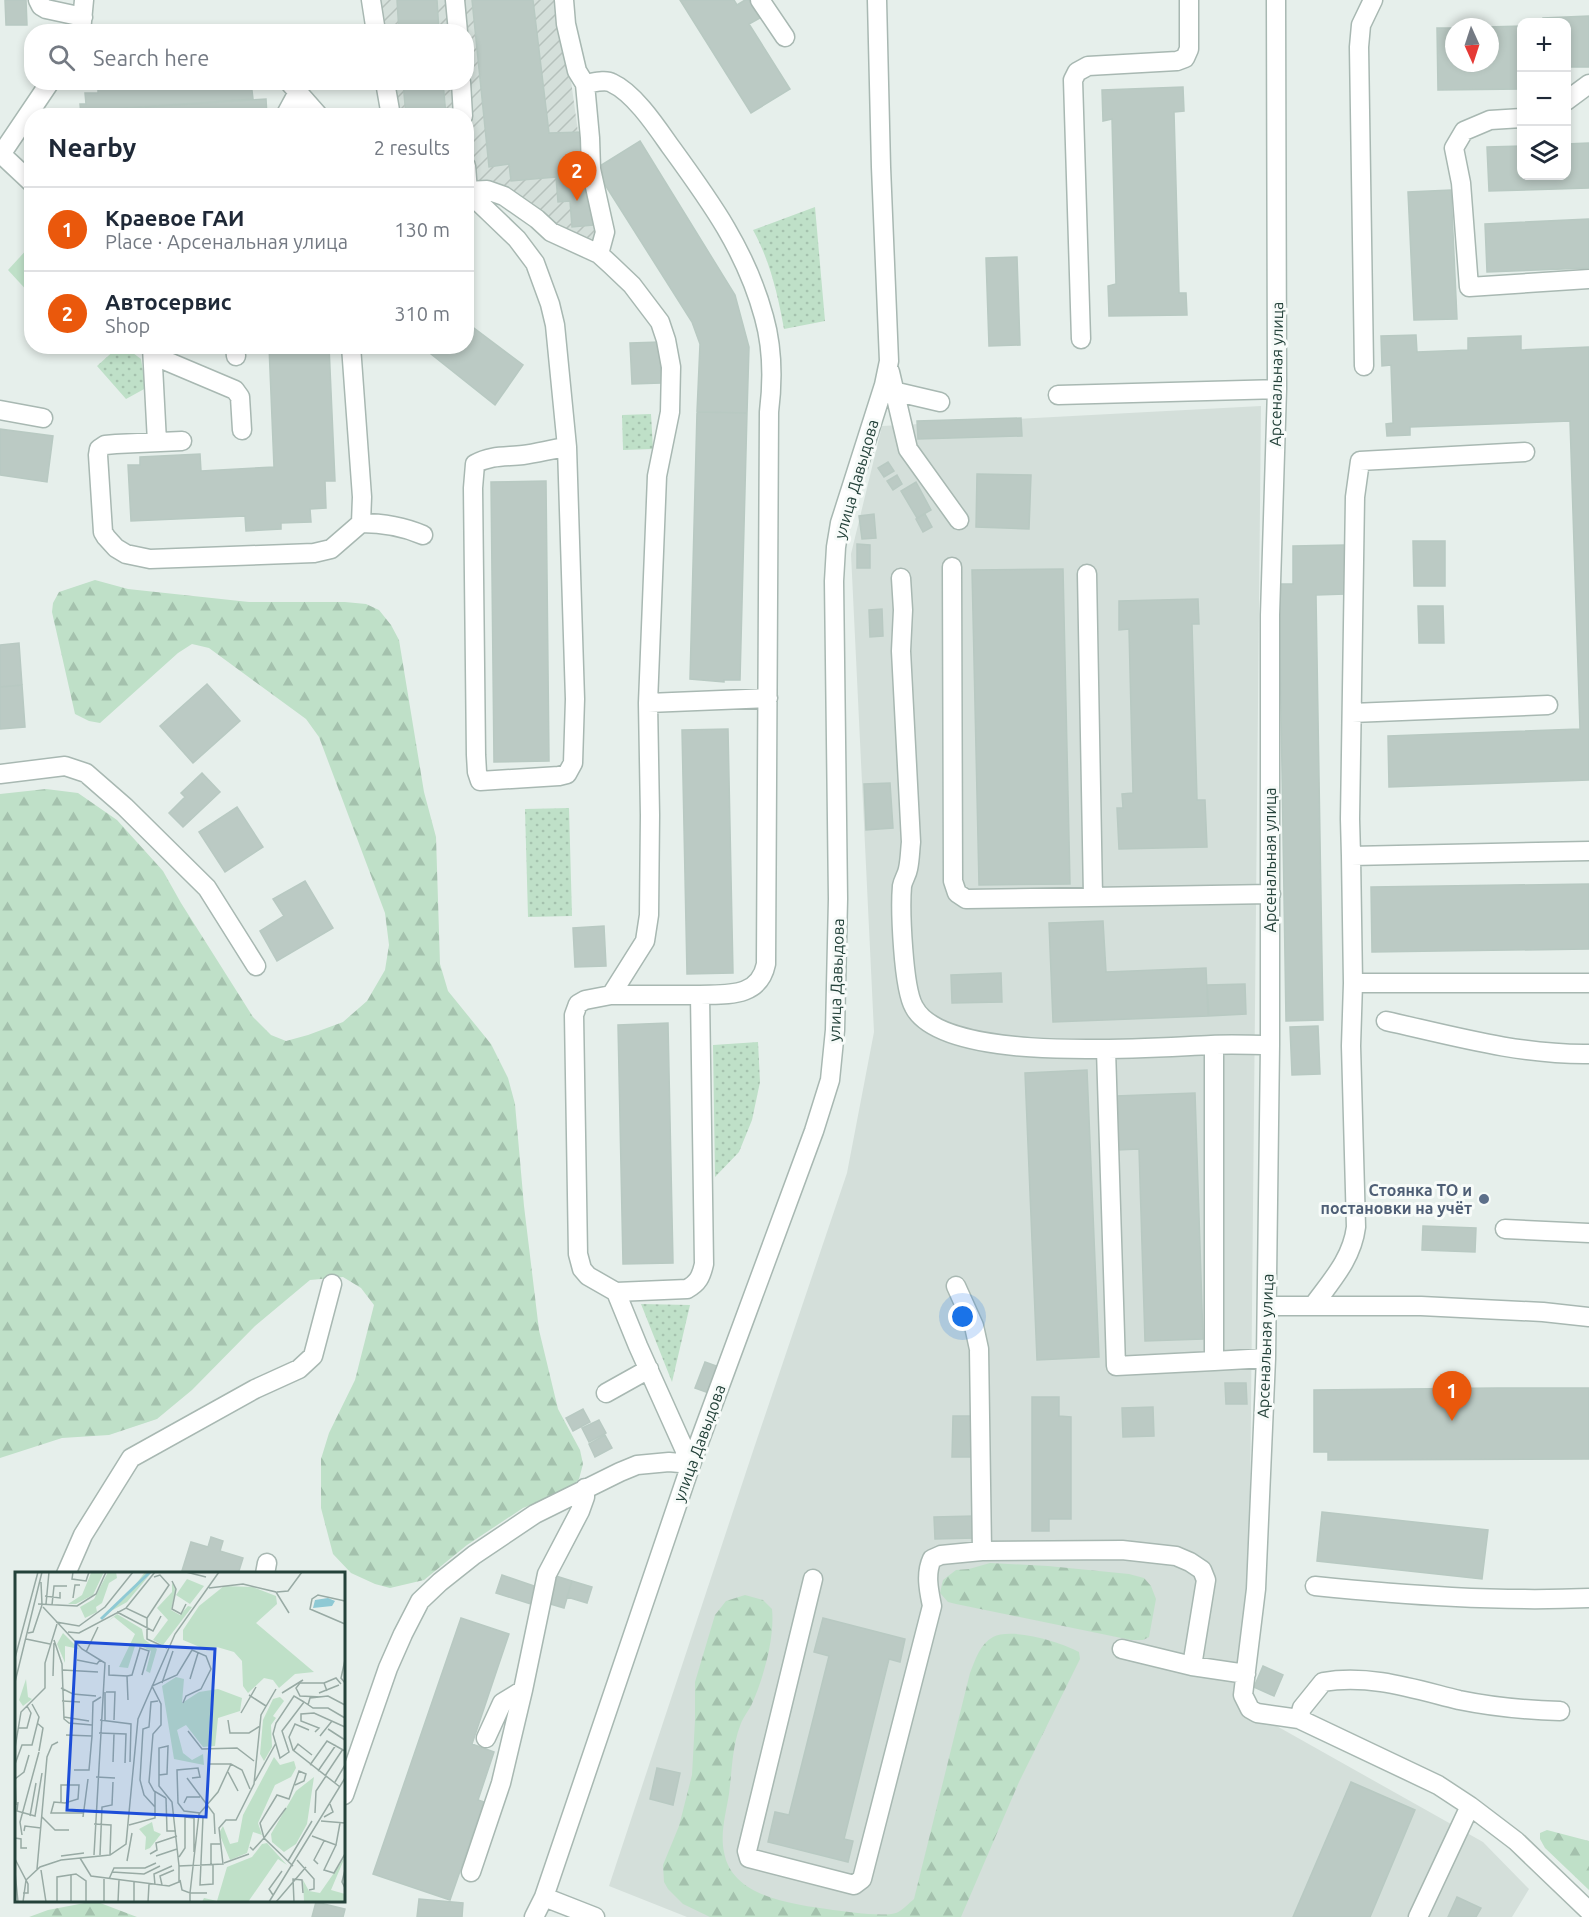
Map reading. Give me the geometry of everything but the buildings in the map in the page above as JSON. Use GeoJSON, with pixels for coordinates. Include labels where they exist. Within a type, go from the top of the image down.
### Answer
{"type":"FeatureCollection","features":[{"type":"Feature","properties":{"kind":"street"},"geometry":{"type":"LineString","coordinates":[[38,0],[46,9],[83,16]]}},
{"type":"Feature","properties":{"kind":"street"},"geometry":{"type":"LineString","coordinates":[[371,0],[375,24]]}},
{"type":"Feature","properties":{"kind":"street"},"geometry":{"type":"LineString","coordinates":[[455,0],[457,24]]}},
{"type":"Feature","properties":{"kind":"street"},"geometry":{"type":"LineString","coordinates":[[564,0],[566,24],[577,71],[585,84],[591,169],[605,232],[599,255]]}},
{"type":"Feature","properties":{"kind":"street"},"geometry":{"type":"LineString","coordinates":[[760,0],[785,37]]}},
{"type":"Feature","properties":{"kind":"street","name":"улица Давыдова"},"geometry":{"type":"LineString","coordinates":[[534,1917],[543,1898],[691,1464],[814,1131],[830,1080],[835,1030],[838,900],[837,710],[834,639],[836,547],[840,523],[882,393],[889,361],[880,167],[877,0]]}},
{"type":"Feature","properties":{"kind":"street"},"geometry":{"type":"LineString","coordinates":[[1081,339],[1072,80],[1077,72],[1088,66],[1177,61],[1185,58],[1189,49],[1190,0]]}},
{"type":"Feature","properties":{"kind":"street","name":"Арсенальная улица"},"geometry":{"type":"LineString","coordinates":[[1276,0],[1277,389],[1270,615],[1270,1045],[1266,1358],[1256,1589],[1243,1695],[1250,1709],[1257,1713],[1299,1719]]}},
{"type":"Feature","properties":{"kind":"street"},"geometry":{"type":"LineString","coordinates":[[1364,366],[1359,47],[1361,25],[1373,0]]}},
{"type":"Feature","properties":{"kind":"street"},"geometry":{"type":"LineString","coordinates":[[585,84],[609,81],[620,87],[657,128],[716,209],[739,252],[757,295],[769,338],[772,387],[769,412],[766,964],[763,977],[755,986],[733,994],[610,995],[585,1000],[578,1004],[574,1015],[578,1254],[582,1269],[588,1276],[616,1292],[687,1289],[694,1285],[702,1273],[699,995]]}},
{"type":"Feature","properties":{"kind":"street"},"geometry":{"type":"LineString","coordinates":[[1571,97],[1589,84]]}},
{"type":"Feature","properties":{"kind":"street"},"geometry":{"type":"LineString","coordinates":[[32,108],[44,90]]}},
{"type":"Feature","properties":{"kind":"street"},"geometry":{"type":"LineString","coordinates":[[287,108],[293,90]]}},
{"type":"Feature","properties":{"kind":"street"},"geometry":{"type":"LineString","coordinates":[[297,90],[312,108]]}},
{"type":"Feature","properties":{"kind":"street"},"geometry":{"type":"LineString","coordinates":[[386,90],[390,108]]}},
{"type":"Feature","properties":{"kind":"street"},"geometry":{"type":"LineString","coordinates":[[461,90],[463,108]]}},
{"type":"Feature","properties":{"kind":"street"},"geometry":{"type":"LineString","coordinates":[[1517,118],[1490,120],[1464,131],[1454,148],[1461,183],[1469,287],[1589,279]]}},
{"type":"Feature","properties":{"kind":"street"},"geometry":{"type":"LineString","coordinates":[[24,119],[0,154],[24,176]]}},
{"type":"Feature","properties":{"kind":"street"},"geometry":{"type":"LineString","coordinates":[[474,191],[487,190],[504,196],[537,219],[551,232],[599,255],[623,275],[649,305],[660,322],[672,367],[670,412],[657,476],[648,703],[650,915],[645,940],[610,995]]}},
{"type":"Feature","properties":{"kind":"street"},"geometry":{"type":"LineString","coordinates":[[474,198],[516,239],[535,263],[555,325],[567,447],[575,699],[572,768],[567,774],[480,781],[476,755],[473,488],[476,464],[498,456],[523,455],[567,447]]}},
{"type":"Feature","properties":{"kind":"street"},"geometry":{"type":"LineString","coordinates":[[152,354],[157,442]]}},
{"type":"Feature","properties":{"kind":"street"},"geometry":{"type":"LineString","coordinates":[[158,354],[172,364],[235,390],[240,397],[242,430]]}},
{"type":"Feature","properties":{"kind":"street"},"geometry":{"type":"LineString","coordinates":[[352,354],[363,497],[361,523]]}},
{"type":"Feature","properties":{"kind":"street"},"geometry":{"type":"LineString","coordinates":[[889,361],[905,443],[910,455],[926,473],[959,520]]}},
{"type":"Feature","properties":{"kind":"street"},"geometry":{"type":"LineString","coordinates":[[1058,395],[1277,389]]}},
{"type":"Feature","properties":{"kind":"street"},"geometry":{"type":"LineString","coordinates":[[894,391],[940,402]]}},
{"type":"Feature","properties":{"kind":"street"},"geometry":{"type":"LineString","coordinates":[[0,410],[42,418]]}},
{"type":"Feature","properties":{"kind":"street"},"geometry":{"type":"LineString","coordinates":[[182,441],[105,445],[99,449],[103,532],[116,548],[126,554],[150,559],[314,553],[331,549],[361,523],[402,526],[423,535]]}},
{"type":"Feature","properties":{"kind":"street"},"geometry":{"type":"LineString","coordinates":[[1313,1306],[1350,1253],[1356,1227],[1351,1046],[1353,983],[1351,856],[1355,497],[1360,461],[1525,452]]}},
{"type":"Feature","properties":{"kind":"street"},"geometry":{"type":"LineString","coordinates":[[952,567],[953,881],[957,893],[966,899],[1270,894]]}},
{"type":"Feature","properties":{"kind":"street"},"geometry":{"type":"LineString","coordinates":[[1088,574],[1093,896]]}},
{"type":"Feature","properties":{"kind":"street"},"geometry":{"type":"LineString","coordinates":[[901,578],[903,610],[901,651],[911,842],[901,902],[908,994],[914,1009],[924,1021],[939,1030],[986,1042],[1040,1048],[1106,1050],[1270,1045]]}},
{"type":"Feature","properties":{"kind":"street"},"geometry":{"type":"LineString","coordinates":[[648,703],[768,698]]}},
{"type":"Feature","properties":{"kind":"street"},"geometry":{"type":"LineString","coordinates":[[1352,713],[1548,705]]}},
{"type":"Feature","properties":{"kind":"street"},"geometry":{"type":"LineString","coordinates":[[0,774],[65,766],[87,773],[207,888],[256,966]]}},
{"type":"Feature","properties":{"kind":"street"},"geometry":{"type":"LineString","coordinates":[[1351,856],[1589,852]]}},
{"type":"Feature","properties":{"kind":"street"},"geometry":{"type":"LineString","coordinates":[[1353,983],[1589,983]]}},
{"type":"Feature","properties":{"kind":"street"},"geometry":{"type":"LineString","coordinates":[[1386,1021],[1540,1053],[1589,1054]]}},
{"type":"Feature","properties":{"kind":"street"},"geometry":{"type":"LineString","coordinates":[[1214,1045],[1212,1099],[1214,1361]]}},
{"type":"Feature","properties":{"kind":"street"},"geometry":{"type":"LineString","coordinates":[[1106,1050],[1116,1366],[1266,1358]]}},
{"type":"Feature","properties":{"kind":"street"},"geometry":{"type":"LineString","coordinates":[[1504,1229],[1589,1233]]}},
{"type":"Feature","properties":{"kind":"street"},"geometry":{"type":"LineString","coordinates":[[67,1572],[83,1535],[131,1458],[255,1389],[299,1369],[313,1356],[332,1284]]}},
{"type":"Feature","properties":{"kind":"street"},"geometry":{"type":"LineString","coordinates":[[956,1286],[974,1326],[979,1349],[982,1551]]}},
{"type":"Feature","properties":{"kind":"street"},"geometry":{"type":"LineString","coordinates":[[345,1792],[388,1668],[420,1601],[474,1555],[535,1514],[585,1488],[637,1465],[669,1462],[691,1464],[616,1292]]}},
{"type":"Feature","properties":{"kind":"street"},"geometry":{"type":"LineString","coordinates":[[1267,1306],[1421,1306],[1544,1312],[1589,1317]]}},
{"type":"Feature","properties":{"kind":"street"},"geometry":{"type":"LineString","coordinates":[[606,1393],[650,1369]]}},
{"type":"Feature","properties":{"kind":"street"},"geometry":{"type":"LineString","coordinates":[[471,1872],[501,1783],[524,1690],[547,1574],[579,1511],[585,1497],[585,1488]]}},
{"type":"Feature","properties":{"kind":"street"},"geometry":{"type":"LineString","coordinates":[[813,1579],[747,1851],[749,1858],[854,1885],[862,1879],[932,1606],[928,1578],[932,1559],[941,1555],[982,1551],[1122,1550],[1176,1556],[1202,1570],[1206,1580],[1192,1666]]}},
{"type":"Feature","properties":{"kind":"street"},"geometry":{"type":"LineString","coordinates":[[1315,1586],[1501,1600],[1589,1598]]}},
{"type":"Feature","properties":{"kind":"street"},"geometry":{"type":"LineString","coordinates":[[1122,1649],[1192,1666],[1246,1674]]}},
{"type":"Feature","properties":{"kind":"street"},"geometry":{"type":"LineString","coordinates":[[1560,1711],[1503,1708],[1399,1684],[1337,1679],[1323,1682],[1302,1708],[1299,1719],[1407,1769],[1438,1785],[1470,1806],[1516,1841],[1589,1911]]}},
{"type":"Feature","properties":{"kind":"street"},"geometry":{"type":"LineString","coordinates":[[486,1738],[502,1703],[524,1690]]}},
{"type":"Feature","properties":{"kind":"street"},"geometry":{"type":"LineString","coordinates":[[1418,1917],[1470,1806]]}},
{"type":"Feature","properties":{"kind":"street"},"geometry":{"type":"LineString","coordinates":[[543,1898],[595,1917]]}},
{"type":"Feature","properties":{"kind":"shaded area"},"geometry":{"type":"Polygon","coordinates":[[[365,0],[560,0],[578,132],[591,131],[609,250],[513,204],[474,190],[474,108],[384,108],[380,90],[474,90],[474,24],[369,24],[365,0]]]}},
{"type":"Feature","properties":{"kind":"shaded area"},"geometry":{"type":"Polygon","coordinates":[[[1261,406],[1248,1710],[1483,1842],[1529,1889],[1512,1917],[687,1917],[609,1886],[847,1173],[874,1032],[851,554],[882,426],[1261,406]]]}},
{"type":"Feature","properties":{"kind":"green space"},"geometry":{"type":"Polygon","coordinates":[[[815,207],[825,321],[784,329],[773,278],[753,230],[815,207]]]}},
{"type":"Feature","properties":{"kind":"green space"},"geometry":{"type":"Polygon","coordinates":[[[24,253],[24,287],[8,270],[24,253]]]}},
{"type":"Feature","properties":{"kind":"green space"},"geometry":{"type":"Polygon","coordinates":[[[110,354],[134,354],[141,359],[146,388],[126,399],[97,366],[110,354]]]}},
{"type":"Feature","properties":{"kind":"green space"},"geometry":{"type":"Polygon","coordinates":[[[651,414],[653,449],[623,450],[622,415],[651,414]]]}},
{"type":"Feature","properties":{"kind":"green space"},"geometry":{"type":"Polygon","coordinates":[[[95,580],[128,589],[249,602],[366,604],[379,610],[399,640],[424,792],[436,837],[440,964],[448,991],[491,1044],[508,1078],[515,1104],[524,1206],[539,1330],[558,1409],[580,1450],[583,1464],[579,1479],[569,1490],[523,1508],[467,1545],[424,1580],[390,1588],[375,1584],[351,1573],[333,1554],[321,1508],[321,1459],[329,1433],[355,1380],[374,1305],[361,1288],[343,1277],[310,1280],[255,1326],[192,1390],[157,1419],[109,1435],[62,1438],[0,1458],[0,794],[46,789],[78,793],[117,820],[163,871],[253,1017],[271,1035],[286,1041],[343,1022],[367,1001],[385,970],[389,945],[385,913],[319,737],[306,719],[209,648],[192,644],[178,653],[100,723],[89,721],[75,714],[52,612],[53,603],[59,592],[95,580]]]}},
{"type":"Feature","properties":{"kind":"green space"},"geometry":{"type":"Polygon","coordinates":[[[569,808],[572,916],[528,917],[525,809],[569,808]]]}},
{"type":"Feature","properties":{"kind":"green space"},"geometry":{"type":"Polygon","coordinates":[[[758,1042],[760,1082],[752,1120],[739,1152],[715,1177],[713,1045],[758,1042]]]}},
{"type":"Feature","properties":{"kind":"green space"},"geometry":{"type":"Polygon","coordinates":[[[641,1304],[690,1305],[672,1382],[641,1304]]]}},
{"type":"Feature","properties":{"kind":"green space"},"geometry":{"type":"Polygon","coordinates":[[[990,1563],[1048,1566],[1129,1574],[1144,1578],[1151,1586],[1156,1599],[1149,1637],[1143,1640],[1131,1640],[956,1604],[948,1602],[940,1593],[943,1580],[956,1570],[990,1563]]]}},
{"type":"Feature","properties":{"kind":"green space"},"geometry":{"type":"Polygon","coordinates":[[[745,1595],[763,1600],[772,1609],[772,1633],[760,1684],[741,1723],[735,1742],[723,1830],[724,1852],[729,1868],[739,1880],[752,1889],[801,1905],[882,1915],[898,1912],[914,1899],[970,1673],[981,1648],[993,1637],[1012,1634],[1049,1640],[1079,1652],[1080,1659],[1019,1782],[961,1917],[710,1917],[683,1904],[668,1889],[664,1882],[663,1865],[679,1826],[692,1775],[695,1682],[715,1615],[726,1601],[745,1595]]]}},
{"type":"Feature","properties":{"kind":"green space"},"geometry":{"type":"Polygon","coordinates":[[[1547,1830],[1589,1841],[1589,1890],[1545,1848],[1540,1839],[1540,1833],[1547,1830]]]}},
{"type":"Feature","properties":{"kind":"green space"},"geometry":{"type":"Polygon","coordinates":[[[98,1902],[137,1917],[29,1917],[48,1910],[98,1902]]]}},
{"type":"Feature","properties":{"kind":"place","name":"Автосервис"},"geometry":{"type":"Point","coordinates":[577,201]}},
{"type":"Feature","properties":{"kind":"place","name":"Стоянка ТО и постановки на учёт"},"geometry":{"type":"Point","coordinates":[1484,1199]}},
{"type":"Feature","properties":{"kind":"place","name":"Краевое ГАИ"},"geometry":{"type":"Point","coordinates":[1452,1421]}}]}
